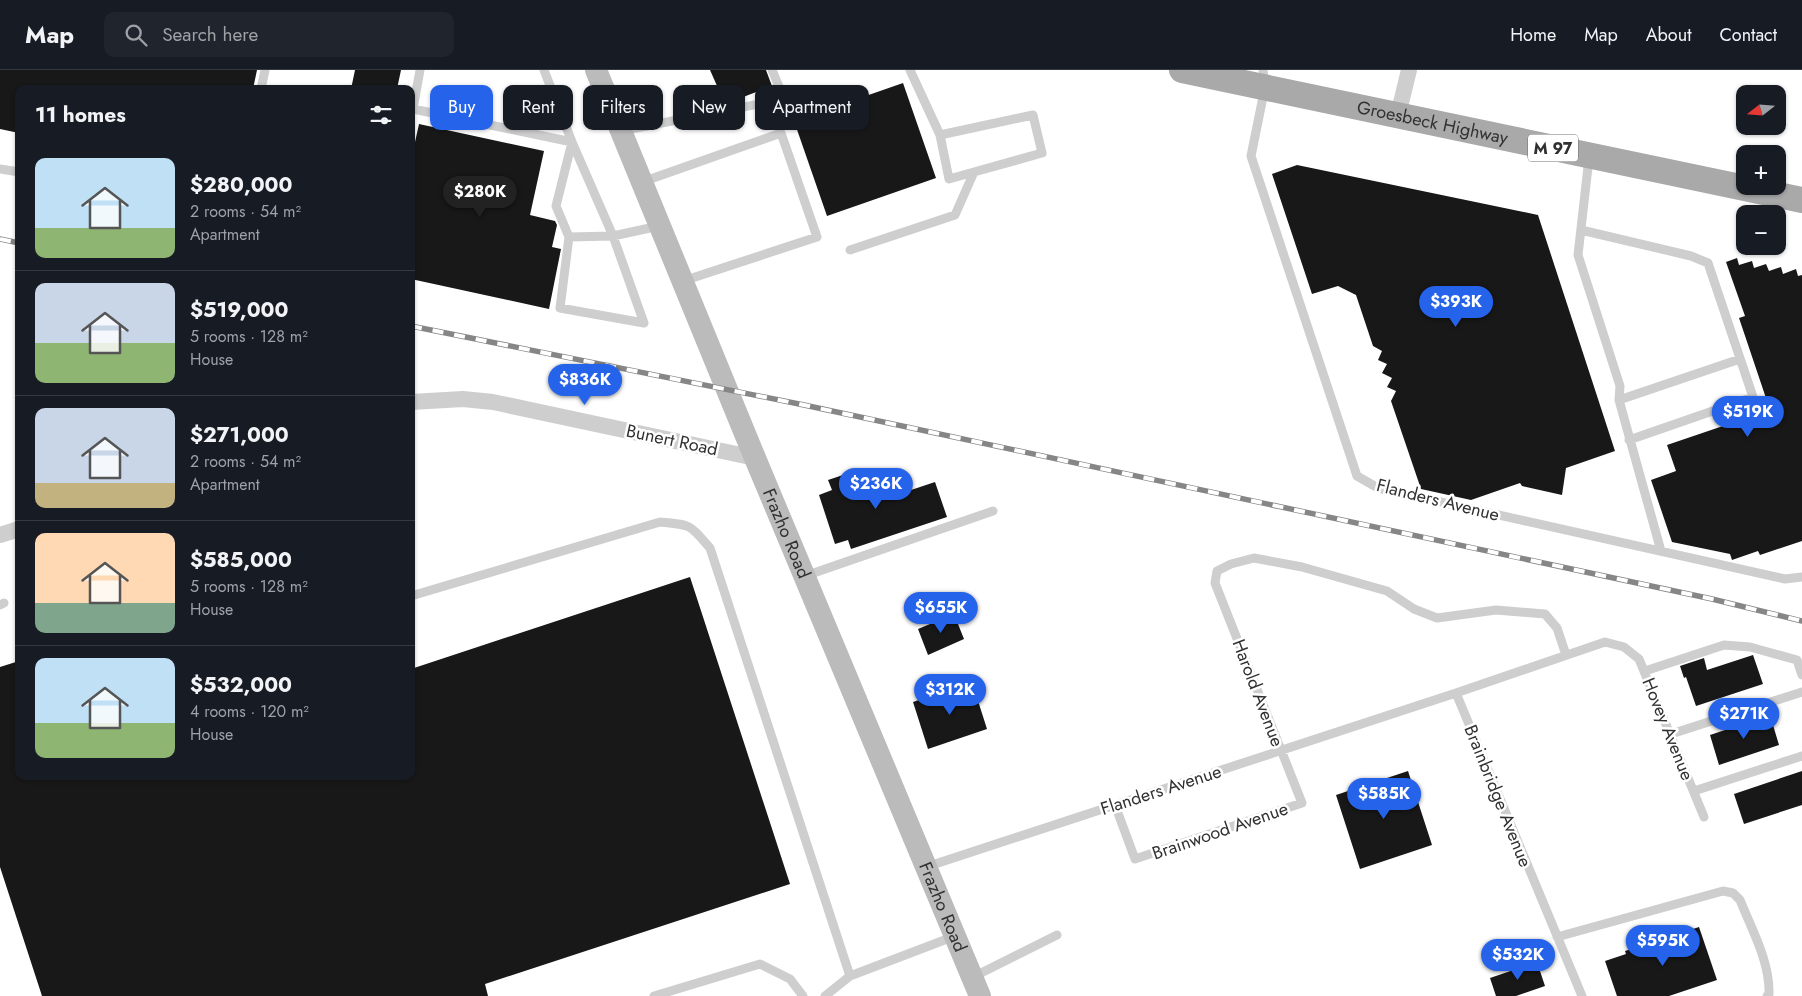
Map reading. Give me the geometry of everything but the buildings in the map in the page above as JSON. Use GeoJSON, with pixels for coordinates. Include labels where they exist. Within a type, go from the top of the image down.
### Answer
{"type":"FeatureCollection","features":[{"type":"Feature","properties":{"kind":"main road","name":"Groesbeck Highway"},"geometry":{"type":"LineString","coordinates":[[1182,70],[1264,78],[1398,115],[1802,200]]}},
{"type":"Feature","properties":{"kind":"street","name":"Frazho Road"},"geometry":{"type":"LineString","coordinates":[[596,70],[754,458],[977,986]]}},
{"type":"Feature","properties":{"kind":"street"},"geometry":{"type":"LineString","coordinates":[[1398,115],[1409,70]]}},
{"type":"Feature","properties":{"kind":"street","name":"Bunert Road"},"geometry":{"type":"LineString","coordinates":[[415,402],[463,399],[493,402],[754,458]]}},
{"type":"Feature","properties":{"kind":"street"},"geometry":{"type":"LineString","coordinates":[[0,535],[15,530]]}},
{"type":"Feature","properties":{"kind":"lane"},"geometry":{"type":"LineString","coordinates":[[262,85],[265,70]]}},
{"type":"Feature","properties":{"kind":"lane"},"geometry":{"type":"LineString","coordinates":[[415,98],[420,70]]}},
{"type":"Feature","properties":{"kind":"lane"},"geometry":{"type":"LineString","coordinates":[[544,70],[572,142],[613,236],[644,323],[560,308],[569,238],[556,206],[572,142]]}},
{"type":"Feature","properties":{"kind":"lane"},"geometry":{"type":"LineString","coordinates":[[620,131],[769,102],[778,96],[780,89],[772,70]]}},
{"type":"Feature","properties":{"kind":"lane"},"geometry":{"type":"LineString","coordinates":[[910,70],[940,135],[949,179],[1042,153],[1033,116],[940,135]]}},
{"type":"Feature","properties":{"kind":"lane","name":"Flanders Avenue"},"geometry":{"type":"LineString","coordinates":[[1264,78],[1251,156],[1356,476],[1378,488],[1786,579],[1802,578]]}},
{"type":"Feature","properties":{"kind":"lane"},"geometry":{"type":"LineString","coordinates":[[415,109],[572,142]]}},
{"type":"Feature","properties":{"kind":"lane"},"geometry":{"type":"LineString","coordinates":[[642,182],[781,132],[817,238],[683,282]]}},
{"type":"Feature","properties":{"kind":"lane"},"geometry":{"type":"LineString","coordinates":[[1590,155],[1578,256],[1620,386],[1619,400],[1661,551]]}},
{"type":"Feature","properties":{"kind":"lane"},"geometry":{"type":"LineString","coordinates":[[0,169],[15,171]]}},
{"type":"Feature","properties":{"kind":"lane"},"geometry":{"type":"LineString","coordinates":[[850,250],[955,215],[974,172]]}},
{"type":"Feature","properties":{"kind":"lane"},"geometry":{"type":"LineString","coordinates":[[569,238],[613,236],[659,226]]}},
{"type":"Feature","properties":{"kind":"lane"},"geometry":{"type":"LineString","coordinates":[[1581,230],[1691,256],[1708,263],[1753,397],[1629,440]]}},
{"type":"Feature","properties":{"kind":"lane"},"geometry":{"type":"LineString","coordinates":[[1619,400],[1740,359]]}},
{"type":"Feature","properties":{"kind":"lane"},"geometry":{"type":"LineString","coordinates":[[805,576],[993,511]]}},
{"type":"Feature","properties":{"kind":"lane"},"geometry":{"type":"LineString","coordinates":[[415,595],[660,522],[691,526],[710,548],[850,976]]}},
{"type":"Feature","properties":{"kind":"lane","name":"Harold Avenue"},"geometry":{"type":"LineString","coordinates":[[1302,803],[1215,582],[1217,571],[1231,564],[1254,558],[1302,567],[1387,591],[1414,609],[1437,618],[1496,610],[1545,614],[1557,628],[1566,655]]}},
{"type":"Feature","properties":{"kind":"lane","name":"Flanders Avenue"},"geometry":{"type":"LineString","coordinates":[[926,867],[1281,751],[1605,642],[1624,647]]}},
{"type":"Feature","properties":{"kind":"lane"},"geometry":{"type":"LineString","coordinates":[[1645,671],[1724,645],[1750,647],[1797,660],[1802,675]]}},
{"type":"Feature","properties":{"kind":"lane","name":"Hovey Avenue"},"geometry":{"type":"LineString","coordinates":[[1624,647],[1639,659],[1645,671],[1704,817]]}},
{"type":"Feature","properties":{"kind":"lane"},"geometry":{"type":"LineString","coordinates":[[1671,734],[1802,692]]}},
{"type":"Feature","properties":{"kind":"lane","name":"Brainbridge Avenue"},"geometry":{"type":"LineString","coordinates":[[1456,693],[1582,996]]}},
{"type":"Feature","properties":{"kind":"lane"},"geometry":{"type":"LineString","coordinates":[[1694,791],[1802,756]]}},
{"type":"Feature","properties":{"kind":"lane","name":"Brainwood Avenue"},"geometry":{"type":"LineString","coordinates":[[1115,805],[1135,859],[1302,803]]}},
{"type":"Feature","properties":{"kind":"lane"},"geometry":{"type":"LineString","coordinates":[[1557,937],[1723,891],[1733,893],[1740,900],[1766,968],[1769,984],[1769,994],[1767,996]]}},
{"type":"Feature","properties":{"kind":"lane"},"geometry":{"type":"LineString","coordinates":[[977,986],[1057,935]]}},
{"type":"Feature","properties":{"kind":"lane"},"geometry":{"type":"LineString","coordinates":[[825,996],[850,976],[955,936]]}},
{"type":"Feature","properties":{"kind":"lane"},"geometry":{"type":"LineString","coordinates":[[654,996],[760,964],[790,978],[803,996]]}},
{"type":"Feature","properties":{"kind":"railway"},"geometry":{"type":"LineString","coordinates":[[0,239],[15,242]]}},
{"type":"Feature","properties":{"kind":"railway"},"geometry":{"type":"LineString","coordinates":[[415,327],[804,405],[1712,599],[1802,621]]}}]}
